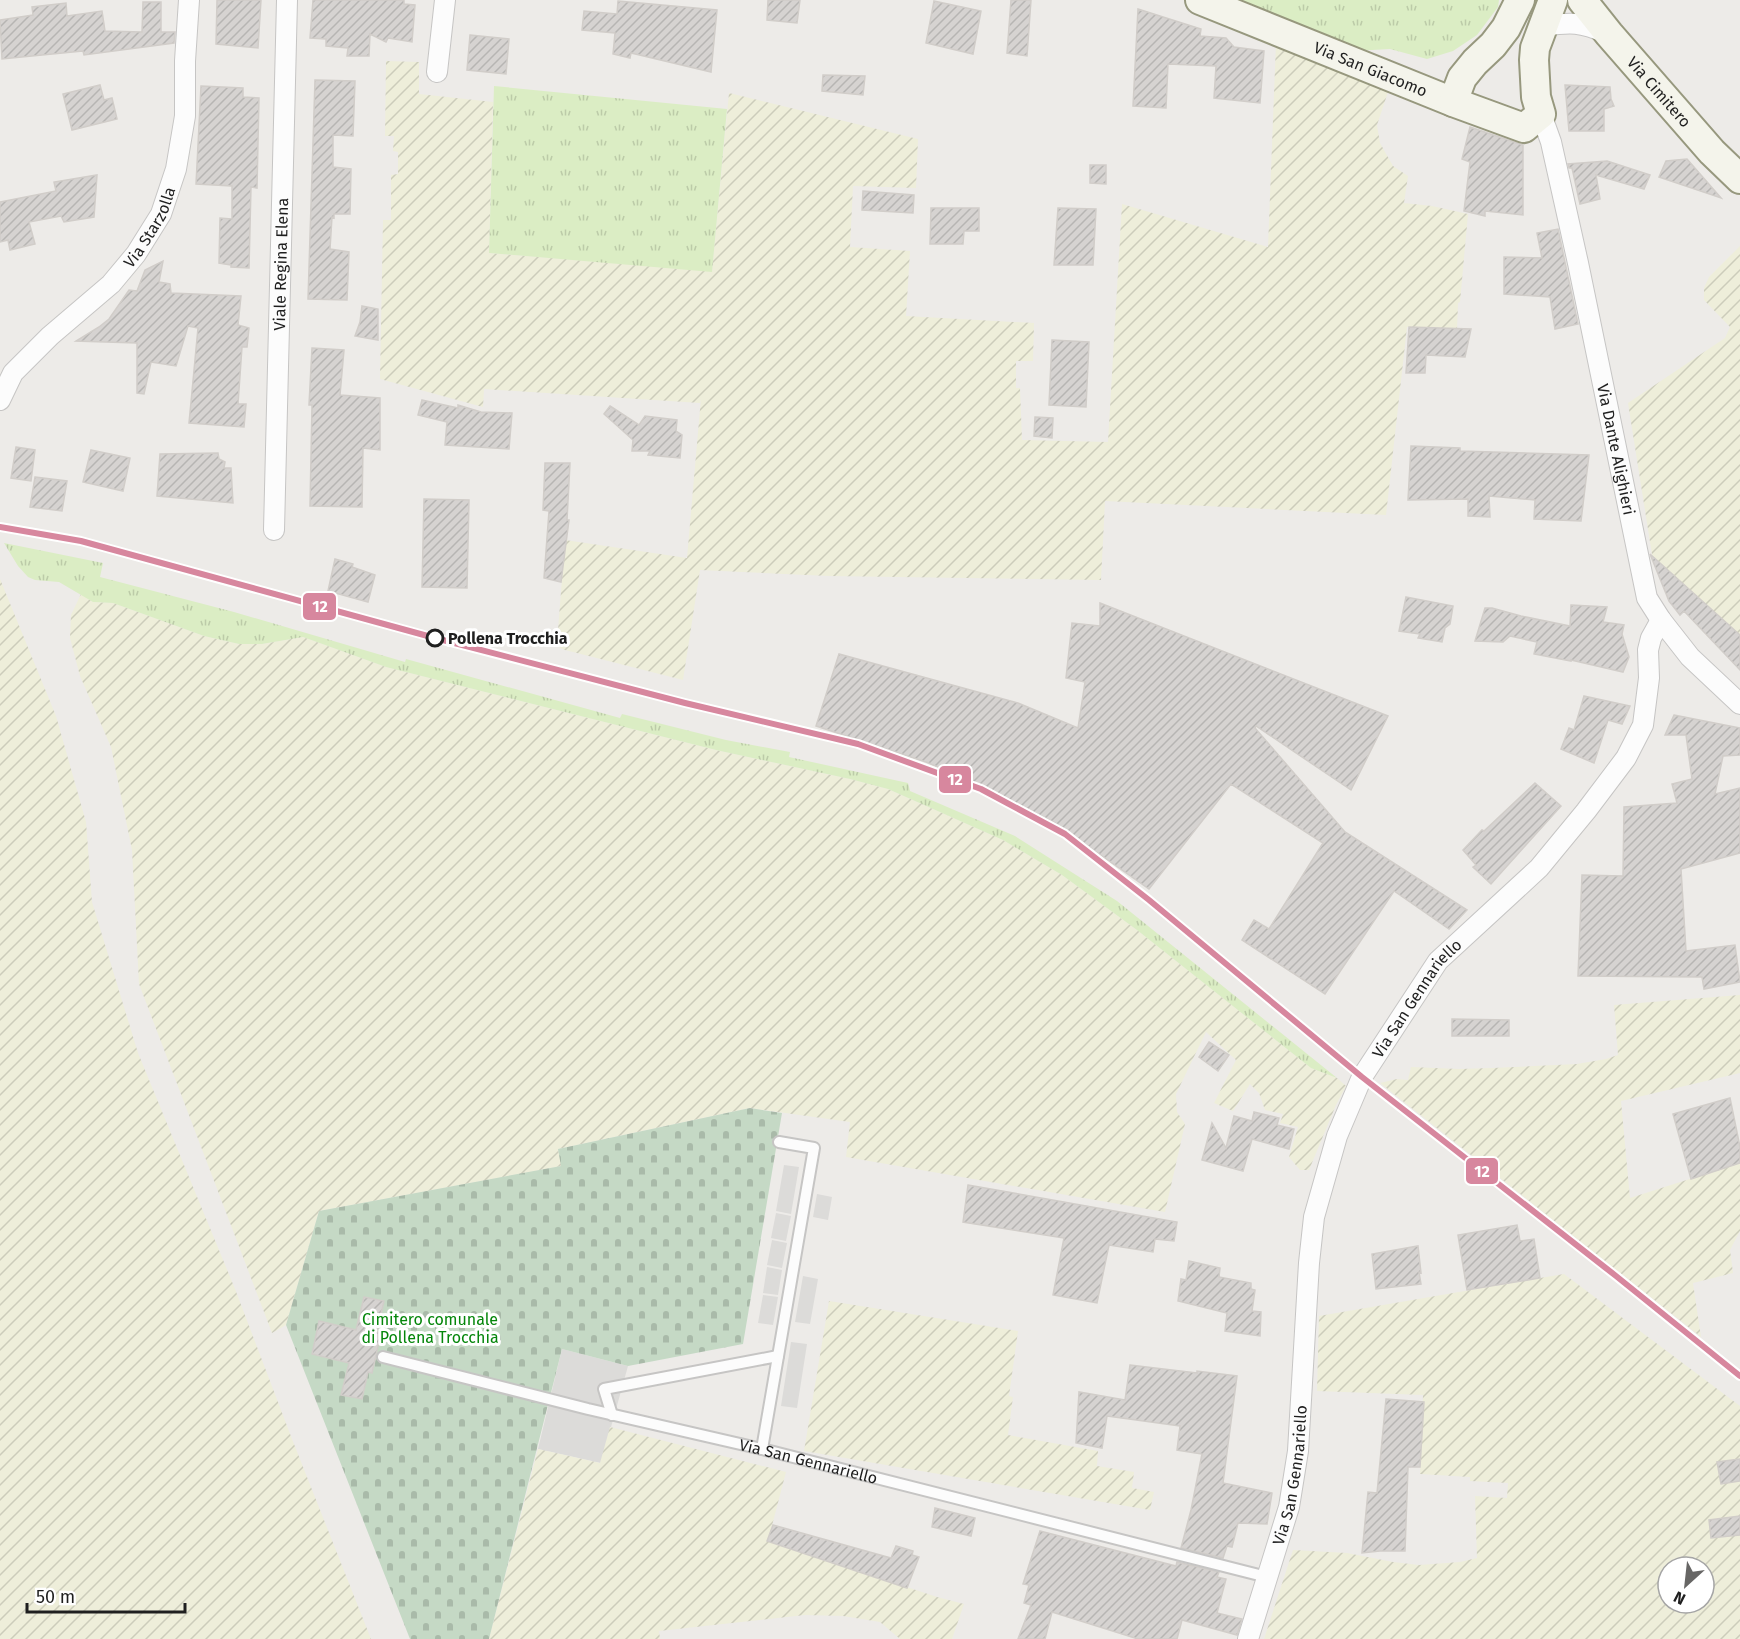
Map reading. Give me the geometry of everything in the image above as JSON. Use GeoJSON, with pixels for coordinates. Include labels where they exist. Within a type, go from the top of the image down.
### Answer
{"type":"FeatureCollection","features":[{"type":"Feature","properties":{"kind":"street","name":"Via Starzolla"},"geometry":{"type":"LineString","coordinates":[[0,400],[14,373],[50,336],[111,284],[136,254],[161,214],[176,169],[185,116],[185,61],[189,0]]}},
{"type":"Feature","properties":{"kind":"street","name":"Viale Regina Elena"},"geometry":{"type":"LineString","coordinates":[[274,530],[287,0]]}},
{"type":"Feature","properties":{"kind":"street"},"geometry":{"type":"LineString","coordinates":[[437,72],[445,0]]}},
{"type":"Feature","properties":{"kind":"street","name":"Via San Giacomo"},"geometry":{"type":"LineString","coordinates":[[1200,0],[1453,102],[1533,121]]}},
{"type":"Feature","properties":{"kind":"street"},"geometry":{"type":"LineString","coordinates":[[1453,102],[1462,78],[1506,28],[1520,0]]}},
{"type":"Feature","properties":{"kind":"street","name":"Via Cimitero"},"geometry":{"type":"LineString","coordinates":[[1582,0],[1712,153],[1740,179]]}},
{"type":"Feature","properties":{"kind":"street"},"geometry":{"type":"LineString","coordinates":[[1533,121],[1536,97],[1533,60],[1538,37],[1549,13],[1563,23],[1586,24],[1609,34]]}},
{"type":"Feature","properties":{"kind":"street","name":"Via Dante Alighieri"},"geometry":{"type":"LineString","coordinates":[[1533,121],[1539,142],[1555,162],[1647,598],[1690,657],[1740,704]]}},
{"type":"Feature","properties":{"kind":"street","name":"Via San Gennariello"},"geometry":{"type":"LineString","coordinates":[[1248,1639],[1289,1507],[1297,1460],[1314,1217],[1337,1136],[1362,1077],[1437,961],[1539,868],[1626,758],[1643,725],[1650,678],[1648,650],[1651,638],[1661,620]]}},
{"type":"Feature","properties":{"kind":"lane"},"geometry":{"type":"LineString","coordinates":[[762,1449],[814,1148],[779,1142]]}},
{"type":"Feature","properties":{"kind":"lane"},"geometry":{"type":"LineString","coordinates":[[612,1415],[604,1389],[778,1356]]}},
{"type":"Feature","properties":{"kind":"lane","name":"Via San Gennariello"},"geometry":{"type":"LineString","coordinates":[[383,1357],[612,1415],[762,1449],[1267,1577]]}},
{"type":"Feature","properties":{"kind":"shaded area"},"geometry":{"type":"Polygon","coordinates":[[[784,1165],[799,1167],[791,1214],[776,1211],[784,1165]]]}},
{"type":"Feature","properties":{"kind":"shaded area"},"geometry":{"type":"Polygon","coordinates":[[[817,1194],[832,1197],[828,1220],[813,1217],[817,1194]]]}},
{"type":"Feature","properties":{"kind":"shaded area"},"geometry":{"type":"Polygon","coordinates":[[[776,1213],[791,1216],[786,1241],[771,1238],[776,1213]]]}},
{"type":"Feature","properties":{"kind":"shaded area"},"geometry":{"type":"Polygon","coordinates":[[[772,1240],[787,1243],[782,1268],[767,1265],[772,1240]]]}},
{"type":"Feature","properties":{"kind":"shaded area"},"geometry":{"type":"Polygon","coordinates":[[[767,1267],[782,1270],[778,1295],[763,1293],[767,1267]]]}},
{"type":"Feature","properties":{"kind":"shaded area"},"geometry":{"type":"Polygon","coordinates":[[[803,1276],[818,1279],[810,1324],[795,1322],[803,1276]]]}},
{"type":"Feature","properties":{"kind":"shaded area"},"geometry":{"type":"Polygon","coordinates":[[[763,1295],[778,1297],[773,1325],[758,1323],[763,1295]]]}},
{"type":"Feature","properties":{"kind":"shaded area"},"geometry":{"type":"Polygon","coordinates":[[[791,1342],[807,1344],[797,1408],[781,1406],[791,1342]]]}},
{"type":"Feature","properties":{"kind":"shaded area"},"geometry":{"type":"Polygon","coordinates":[[[562,1349],[628,1366],[601,1463],[538,1449],[562,1349]]]}},
{"type":"Feature","properties":{"kind":"green space"},"geometry":{"type":"Polygon","coordinates":[[[1234,0],[1499,0],[1498,7],[1477,35],[1453,51],[1427,59],[1390,49],[1354,51],[1234,0]]]}},
{"type":"Feature","properties":{"kind":"green space"},"geometry":{"type":"Polygon","coordinates":[[[1276,43],[1390,86],[1377,125],[1380,143],[1393,166],[1408,176],[1404,203],[1468,214],[1457,329],[1407,327],[1386,515],[1105,501],[1101,580],[829,576],[700,570],[683,680],[565,650],[557,643],[565,540],[687,558],[701,398],[700,403],[484,389],[483,407],[380,379],[383,220],[391,220],[391,175],[398,174],[398,152],[393,151],[394,136],[385,136],[386,61],[419,62],[419,94],[493,102],[489,253],[712,271],[729,93],[918,139],[916,188],[853,186],[850,247],[910,251],[906,316],[1034,323],[1033,361],[1016,361],[1016,388],[1020,388],[1022,440],[1108,442],[1122,204],[1268,247],[1276,43]]]}},
{"type":"Feature","properties":{"kind":"green space"},"geometry":{"type":"Polygon","coordinates":[[[494,86],[727,109],[712,272],[489,253],[494,86]]]}},
{"type":"Feature","properties":{"kind":"green space"},"geometry":{"type":"Polygon","coordinates":[[[1740,246],[1740,637],[1653,561],[1628,403],[1725,338],[1730,327],[1704,300],[1704,288],[1709,277],[1740,246]]]}},
{"type":"Feature","properties":{"kind":"green space"},"geometry":{"type":"Polygon","coordinates":[[[4,543],[103,563],[100,577],[234,612],[405,662],[406,659],[620,718],[622,714],[726,740],[790,752],[789,757],[908,783],[910,791],[1015,836],[1117,901],[1337,1078],[1311,1068],[1137,930],[1062,875],[1003,840],[888,789],[716,750],[386,667],[303,637],[262,644],[239,644],[204,636],[113,603],[93,602],[59,582],[35,580],[28,577],[18,566],[4,543]]]}},
{"type":"Feature","properties":{"kind":"green space"},"geometry":{"type":"Polygon","coordinates":[[[0,579],[56,716],[86,822],[92,902],[138,1053],[235,1289],[371,1639],[0,1639],[0,579]]]}},
{"type":"Feature","properties":{"kind":"green space"},"geometry":{"type":"Polygon","coordinates":[[[81,594],[93,602],[113,603],[204,636],[239,644],[262,644],[303,637],[386,667],[716,750],[888,789],[1003,840],[1062,875],[1137,930],[1311,1068],[1337,1078],[1346,1086],[1309,1170],[1300,1170],[1289,1157],[1298,1127],[1280,1123],[1283,1114],[1265,1110],[1259,1093],[1250,1084],[1233,1111],[1214,1103],[1236,1060],[1206,1032],[1176,1094],[1177,1112],[1185,1124],[1165,1212],[846,1157],[850,1122],[750,1108],[558,1149],[562,1166],[319,1211],[286,1325],[272,1333],[139,984],[132,850],[111,747],[80,676],[70,638],[71,615],[81,594]]]}},
{"type":"Feature","properties":{"kind":"green space"},"geometry":{"type":"Polygon","coordinates":[[[1740,995],[1740,1073],[1621,1101],[1630,1198],[1740,1163],[1740,1231],[1730,1250],[1733,1273],[1693,1283],[1701,1337],[1380,1083],[1397,1079],[1408,1080],[1411,1067],[1492,1068],[1577,1064],[1606,1059],[1618,1055],[1614,1005],[1740,995]]]}},
{"type":"Feature","properties":{"kind":"green space","name":"Cimitero comunale di Pollena Trocchia"},"geometry":{"type":"Polygon","coordinates":[[[750,1108],[782,1113],[743,1344],[628,1366],[562,1349],[489,1639],[410,1639],[286,1325],[319,1211],[561,1166],[558,1149],[750,1108]]]}},
{"type":"Feature","properties":{"kind":"green space"},"geometry":{"type":"Polygon","coordinates":[[[1564,1274],[1740,1406],[1740,1639],[1264,1639],[1293,1550],[1347,1553],[1419,1565],[1460,1562],[1477,1558],[1475,1496],[1507,1498],[1508,1483],[1470,1481],[1470,1477],[1420,1474],[1423,1395],[1317,1391],[1319,1316],[1564,1274]]]}},
{"type":"Feature","properties":{"kind":"green space"},"geometry":{"type":"Polygon","coordinates":[[[829,1301],[1018,1331],[1009,1396],[1013,1397],[1008,1435],[1098,1451],[1097,1466],[1134,1472],[1132,1488],[1154,1492],[1150,1510],[804,1451],[829,1301]]]}},
{"type":"Feature","properties":{"kind":"green space"},"geometry":{"type":"Polygon","coordinates":[[[610,1427],[786,1472],[768,1541],[964,1604],[952,1639],[900,1639],[880,1622],[843,1616],[805,1615],[659,1631],[660,1639],[489,1639],[538,1449],[600,1463],[610,1427]]]}},
{"type":"Feature","properties":{"kind":"building"},"geometry":{"type":"Polygon","coordinates":[[[217,0],[261,0],[258,48],[216,44],[217,0]]]}},
{"type":"Feature","properties":{"kind":"building"},"geometry":{"type":"Polygon","coordinates":[[[313,0],[404,0],[404,4],[415,5],[412,42],[388,38],[386,42],[370,34],[369,56],[347,56],[348,48],[326,46],[326,39],[310,38],[313,0]]]}},
{"type":"Feature","properties":{"kind":"building"},"geometry":{"type":"Polygon","coordinates":[[[768,0],[800,0],[797,23],[767,20],[768,0]]]}},
{"type":"Feature","properties":{"kind":"building"},"geometry":{"type":"Polygon","coordinates":[[[1011,0],[1031,0],[1027,56],[1007,53],[1011,0]]]}},
{"type":"Feature","properties":{"kind":"building"},"geometry":{"type":"Polygon","coordinates":[[[618,1],[717,10],[711,72],[631,53],[630,58],[613,54],[615,33],[582,30],[584,11],[617,14],[618,1]]]}},
{"type":"Feature","properties":{"kind":"building"},"geometry":{"type":"Polygon","coordinates":[[[934,1],[981,11],[973,54],[926,43],[934,1]]]}},
{"type":"Feature","properties":{"kind":"building"},"geometry":{"type":"Polygon","coordinates":[[[143,2],[161,2],[161,32],[175,32],[174,43],[84,55],[83,51],[2,59],[0,20],[33,15],[32,7],[66,3],[67,16],[102,11],[105,31],[142,32],[143,2]]]}},
{"type":"Feature","properties":{"kind":"building"},"geometry":{"type":"Polygon","coordinates":[[[1138,9],[1201,29],[1200,36],[1226,38],[1234,47],[1264,51],[1260,103],[1214,98],[1216,66],[1168,64],[1166,108],[1133,106],[1138,9]]]}},
{"type":"Feature","properties":{"kind":"building"},"geometry":{"type":"Polygon","coordinates":[[[470,35],[509,39],[506,74],[467,70],[470,35]]]}},
{"type":"Feature","properties":{"kind":"building"},"geometry":{"type":"Polygon","coordinates":[[[823,75],[865,76],[863,95],[822,91],[823,75]]]}},
{"type":"Feature","properties":{"kind":"building"},"geometry":{"type":"Polygon","coordinates":[[[315,80],[355,81],[353,136],[333,135],[333,167],[351,169],[350,214],[334,214],[334,218],[332,217],[330,249],[349,252],[347,300],[308,299],[315,80]]]}},
{"type":"Feature","properties":{"kind":"building"},"geometry":{"type":"Polygon","coordinates":[[[100,85],[104,100],[112,98],[117,119],[72,130],[63,94],[100,85]]]}},
{"type":"Feature","properties":{"kind":"building"},"geometry":{"type":"Polygon","coordinates":[[[1565,85],[1610,87],[1614,106],[1604,109],[1604,131],[1569,131],[1565,85]]]}},
{"type":"Feature","properties":{"kind":"building"},"geometry":{"type":"Polygon","coordinates":[[[201,86],[243,88],[243,97],[259,98],[257,188],[251,187],[249,268],[231,267],[231,265],[219,263],[220,218],[232,219],[232,186],[196,184],[201,86]]]}},
{"type":"Feature","properties":{"kind":"building"},"geometry":{"type":"Polygon","coordinates":[[[1470,127],[1523,145],[1523,215],[1485,211],[1485,216],[1464,211],[1470,162],[1462,159],[1470,127]]]}},
{"type":"Feature","properties":{"kind":"building"},"geometry":{"type":"Polygon","coordinates":[[[1687,159],[1721,198],[1659,177],[1666,161],[1687,159]]]}},
{"type":"Feature","properties":{"kind":"building"},"geometry":{"type":"Polygon","coordinates":[[[1607,161],[1650,175],[1644,189],[1596,175],[1600,199],[1580,204],[1572,168],[1569,168],[1568,164],[1607,161]]]}},
{"type":"Feature","properties":{"kind":"building"},"geometry":{"type":"Polygon","coordinates":[[[1090,165],[1106,165],[1106,184],[1090,183],[1090,165]]]}},
{"type":"Feature","properties":{"kind":"building"},"geometry":{"type":"Polygon","coordinates":[[[97,175],[94,217],[64,222],[61,216],[29,222],[35,244],[10,250],[8,240],[0,242],[0,202],[56,191],[54,182],[97,175]]]}},
{"type":"Feature","properties":{"kind":"building"},"geometry":{"type":"Polygon","coordinates":[[[863,191],[914,195],[913,213],[862,210],[863,191]]]}},
{"type":"Feature","properties":{"kind":"building"},"geometry":{"type":"Polygon","coordinates":[[[931,208],[979,208],[979,231],[964,231],[963,244],[930,244],[931,208]]]}},
{"type":"Feature","properties":{"kind":"building"},"geometry":{"type":"Polygon","coordinates":[[[1058,208],[1096,209],[1093,265],[1054,265],[1058,208]]]}},
{"type":"Feature","properties":{"kind":"building"},"geometry":{"type":"Polygon","coordinates":[[[1558,229],[1578,324],[1555,329],[1550,297],[1504,294],[1504,257],[1542,258],[1537,233],[1558,229]]]}},
{"type":"Feature","properties":{"kind":"building"},"geometry":{"type":"Polygon","coordinates":[[[163,261],[159,282],[170,284],[171,293],[241,296],[238,325],[249,328],[247,347],[242,347],[238,404],[246,404],[244,427],[189,423],[198,328],[188,326],[176,366],[151,362],[144,394],[137,393],[137,343],[76,341],[109,319],[129,290],[137,291],[145,270],[163,261]]]}},
{"type":"Feature","properties":{"kind":"building"},"geometry":{"type":"Polygon","coordinates":[[[362,306],[378,309],[378,340],[355,336],[362,306]]]}},
{"type":"Feature","properties":{"kind":"building"},"geometry":{"type":"Polygon","coordinates":[[[1409,327],[1471,329],[1465,357],[1426,355],[1425,373],[1406,373],[1409,327]]]}},
{"type":"Feature","properties":{"kind":"building"},"geometry":{"type":"Polygon","coordinates":[[[1052,340],[1089,342],[1086,407],[1049,405],[1052,340]]]}},
{"type":"Feature","properties":{"kind":"building"},"geometry":{"type":"Polygon","coordinates":[[[312,348],[344,350],[340,395],[380,398],[380,450],[363,448],[362,507],[310,506],[312,405],[309,405],[312,348]]]}},
{"type":"Feature","properties":{"kind":"building"},"geometry":{"type":"Polygon","coordinates":[[[422,400],[458,408],[458,405],[481,412],[512,413],[509,449],[445,445],[447,422],[418,415],[422,400]]]}},
{"type":"Feature","properties":{"kind":"building"},"geometry":{"type":"Polygon","coordinates":[[[610,406],[639,425],[645,416],[677,420],[676,431],[682,435],[680,458],[648,455],[650,451],[632,451],[633,440],[604,414],[610,406]]]}},
{"type":"Feature","properties":{"kind":"building"},"geometry":{"type":"Polygon","coordinates":[[[1035,417],[1053,418],[1052,438],[1034,436],[1035,417]]]}},
{"type":"Feature","properties":{"kind":"building"},"geometry":{"type":"Polygon","coordinates":[[[1411,446],[1460,448],[1460,451],[1589,455],[1581,521],[1534,519],[1535,500],[1489,496],[1490,517],[1468,516],[1468,499],[1408,500],[1411,446]]]}},
{"type":"Feature","properties":{"kind":"building"},"geometry":{"type":"Polygon","coordinates":[[[16,447],[35,450],[31,481],[11,478],[16,447]]]}},
{"type":"Feature","properties":{"kind":"building"},"geometry":{"type":"Polygon","coordinates":[[[91,450],[130,458],[123,491],[83,482],[91,450]]]}},
{"type":"Feature","properties":{"kind":"building"},"geometry":{"type":"Polygon","coordinates":[[[218,453],[219,459],[225,462],[224,468],[231,468],[233,503],[157,496],[160,454],[218,453]]]}},
{"type":"Feature","properties":{"kind":"building"},"geometry":{"type":"Polygon","coordinates":[[[545,463],[570,463],[567,520],[569,520],[561,582],[544,578],[549,511],[543,510],[545,463]]]}},
{"type":"Feature","properties":{"kind":"building"},"geometry":{"type":"Polygon","coordinates":[[[35,477],[67,481],[62,511],[30,507],[35,477]]]}},
{"type":"Feature","properties":{"kind":"building"},"geometry":{"type":"Polygon","coordinates":[[[424,499],[469,500],[467,588],[422,587],[424,499]]]}},
{"type":"Feature","properties":{"kind":"building"},"geometry":{"type":"Polygon","coordinates":[[[1650,554],[1740,635],[1740,670],[1684,611],[1680,615],[1669,601],[1650,554]]]}},
{"type":"Feature","properties":{"kind":"building"},"geometry":{"type":"Polygon","coordinates":[[[335,559],[353,564],[352,567],[375,575],[368,602],[328,591],[335,559]]]}},
{"type":"Feature","properties":{"kind":"building"},"geometry":{"type":"Polygon","coordinates":[[[1406,597],[1453,606],[1450,624],[1445,628],[1442,642],[1418,638],[1420,634],[1399,631],[1406,597]]]}},
{"type":"Feature","properties":{"kind":"building"},"geometry":{"type":"Polygon","coordinates":[[[1100,603],[1388,716],[1351,790],[1256,726],[1255,728],[1345,832],[1467,910],[1449,929],[1394,891],[1325,994],[1242,940],[1254,920],[1269,929],[1323,843],[1231,784],[1149,889],[1055,823],[971,781],[926,762],[816,726],[839,654],[1018,703],[1078,728],[1085,682],[1066,678],[1072,623],[1100,626],[1100,603]]]}},
{"type":"Feature","properties":{"kind":"building"},"geometry":{"type":"Polygon","coordinates":[[[1571,605],[1607,607],[1603,622],[1624,625],[1622,634],[1629,657],[1623,672],[1534,654],[1537,642],[1510,636],[1503,642],[1475,641],[1485,608],[1570,626],[1571,605]]]}},
{"type":"Feature","properties":{"kind":"building"},"geometry":{"type":"Polygon","coordinates":[[[1584,696],[1630,706],[1622,724],[1608,720],[1594,763],[1561,749],[1569,728],[1574,730],[1584,696]]]}},
{"type":"Feature","properties":{"kind":"building"},"geometry":{"type":"Polygon","coordinates":[[[1674,715],[1740,728],[1740,755],[1723,756],[1715,794],[1740,788],[1740,853],[1681,869],[1686,951],[1735,945],[1740,982],[1704,989],[1702,977],[1578,976],[1582,875],[1623,876],[1624,807],[1677,803],[1672,784],[1692,779],[1686,735],[1665,735],[1674,715]]]}},
{"type":"Feature","properties":{"kind":"building"},"geometry":{"type":"Polygon","coordinates":[[[1535,783],[1561,806],[1491,884],[1473,867],[1476,865],[1463,850],[1535,783]]]}},
{"type":"Feature","properties":{"kind":"building"},"geometry":{"type":"Polygon","coordinates":[[[1452,1019],[1509,1020],[1509,1036],[1452,1036],[1452,1019]]]}},
{"type":"Feature","properties":{"kind":"building"},"geometry":{"type":"Polygon","coordinates":[[[1209,1042],[1229,1055],[1218,1071],[1199,1057],[1209,1042]]]}},
{"type":"Feature","properties":{"kind":"building"},"geometry":{"type":"Polygon","coordinates":[[[1730,1098],[1740,1147],[1740,1163],[1691,1179],[1673,1114],[1730,1098]]]}},
{"type":"Feature","properties":{"kind":"building"},"geometry":{"type":"Polygon","coordinates":[[[1254,1112],[1279,1118],[1277,1125],[1294,1129],[1289,1149],[1252,1139],[1243,1171],[1202,1160],[1212,1123],[1226,1148],[1234,1116],[1252,1121],[1254,1112]]]}},
{"type":"Feature","properties":{"kind":"building"},"geometry":{"type":"Polygon","coordinates":[[[968,1185],[1177,1222],[1174,1241],[1155,1239],[1153,1252],[1109,1245],[1097,1303],[1053,1295],[1064,1238],[963,1222],[968,1185]]]}},
{"type":"Feature","properties":{"kind":"building"},"geometry":{"type":"Polygon","coordinates":[[[1517,1225],[1520,1241],[1534,1239],[1540,1278],[1467,1290],[1458,1235],[1517,1225]]]}},
{"type":"Feature","properties":{"kind":"building"},"geometry":{"type":"Polygon","coordinates":[[[1418,1246],[1421,1284],[1376,1289],[1372,1254],[1418,1246]]]}},
{"type":"Feature","properties":{"kind":"building"},"geometry":{"type":"Polygon","coordinates":[[[1189,1261],[1220,1268],[1219,1277],[1251,1283],[1251,1289],[1255,1290],[1252,1311],[1261,1312],[1260,1336],[1225,1331],[1227,1313],[1178,1301],[1181,1279],[1186,1280],[1189,1261]]]}},
{"type":"Feature","properties":{"kind":"building"},"geometry":{"type":"Polygon","coordinates":[[[364,1297],[384,1301],[377,1332],[381,1333],[372,1373],[368,1372],[362,1399],[341,1395],[349,1363],[312,1354],[319,1321],[356,1330],[364,1297]]]}},
{"type":"Feature","properties":{"kind":"building"},"geometry":{"type":"Polygon","coordinates":[[[1130,1365],[1237,1376],[1223,1483],[1272,1493],[1267,1524],[1238,1523],[1232,1547],[1227,1546],[1223,1558],[1181,1548],[1202,1454],[1177,1450],[1180,1426],[1107,1416],[1102,1448],[1076,1443],[1079,1392],[1125,1400],[1130,1365]]]}},
{"type":"Feature","properties":{"kind":"building"},"geometry":{"type":"Polygon","coordinates":[[[1386,1399],[1424,1402],[1420,1467],[1408,1467],[1405,1551],[1362,1553],[1368,1492],[1377,1493],[1386,1399]]]}},
{"type":"Feature","properties":{"kind":"building"},"geometry":{"type":"Polygon","coordinates":[[[1740,1459],[1740,1481],[1721,1484],[1717,1462],[1740,1459]]]}},
{"type":"Feature","properties":{"kind":"building"},"geometry":{"type":"Polygon","coordinates":[[[935,1508],[975,1518],[971,1536],[932,1527],[935,1508]]]}},
{"type":"Feature","properties":{"kind":"building"},"geometry":{"type":"Polygon","coordinates":[[[1740,1516],[1740,1535],[1711,1538],[1709,1520],[1740,1516]]]}},
{"type":"Feature","properties":{"kind":"building"},"geometry":{"type":"Polygon","coordinates":[[[773,1525],[891,1558],[896,1546],[913,1551],[912,1555],[919,1557],[907,1588],[767,1541],[773,1525]]]}},
{"type":"Feature","properties":{"kind":"building"},"geometry":{"type":"Polygon","coordinates":[[[1040,1531],[1176,1566],[1177,1562],[1219,1572],[1217,1577],[1226,1579],[1217,1613],[1242,1619],[1237,1635],[1182,1620],[1177,1639],[1138,1639],[1052,1612],[1045,1639],[1018,1639],[1031,1605],[1024,1603],[1029,1585],[1023,1584],[1040,1531]]]}},
{"type":"Feature","properties":{"kind":"transit line","name":"12"},"geometry":{"type":"LineString","coordinates":[[0,527],[81,541],[435,638],[685,703],[858,744],[981,789],[1065,834],[1149,900],[1362,1077],[1740,1376]]}},
{"type":"Feature","properties":{"kind":"place","name":"Pollena Trocchia"},"geometry":{"type":"Point","coordinates":[435,638]}}]}
